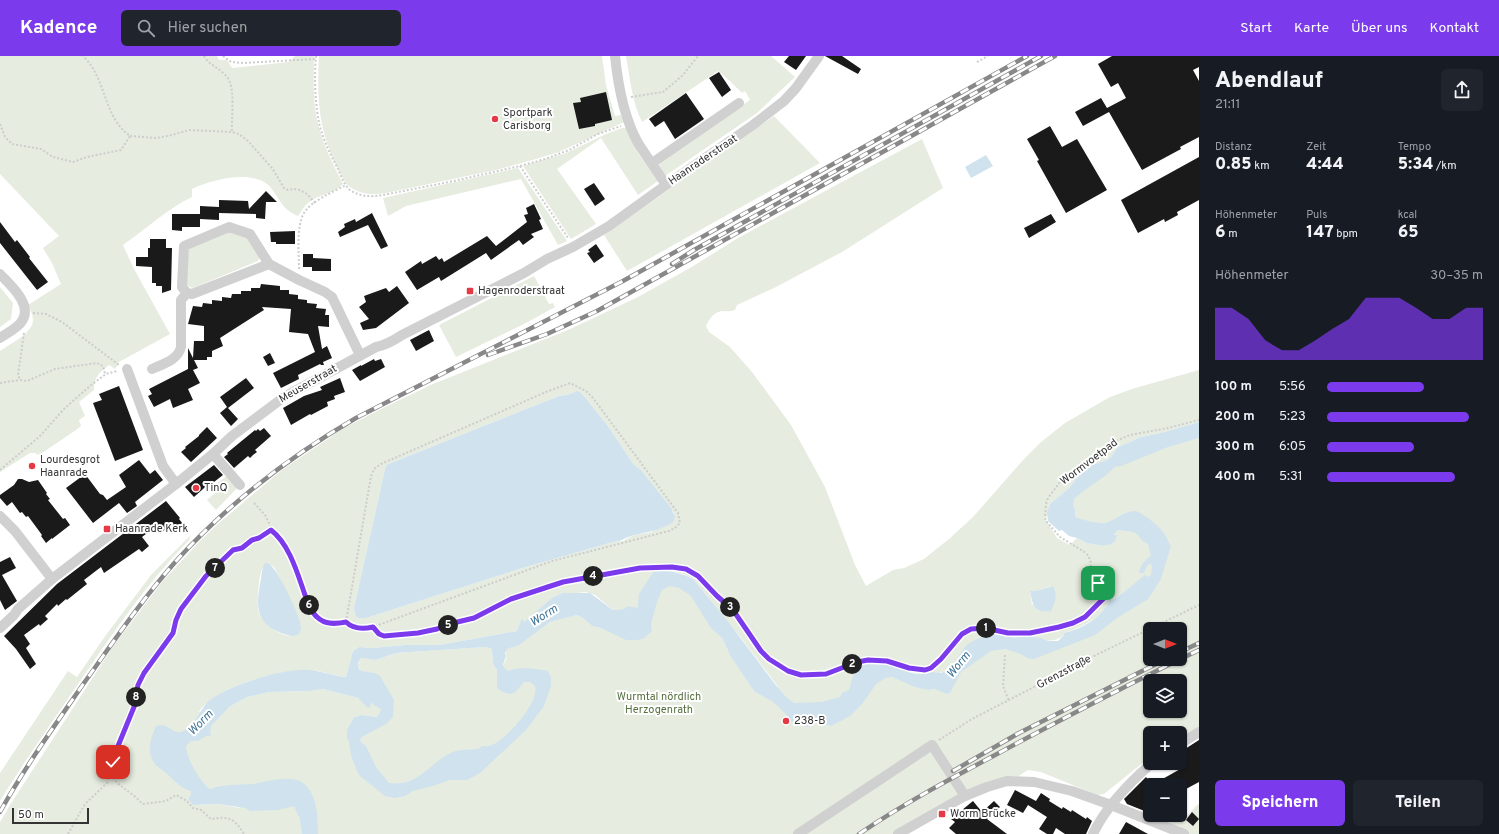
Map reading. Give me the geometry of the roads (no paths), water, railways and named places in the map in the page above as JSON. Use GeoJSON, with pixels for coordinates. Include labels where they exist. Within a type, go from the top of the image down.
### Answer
{"type":"FeatureCollection","features":[{"type":"Feature","properties":{"kind":"street"},"geometry":{"type":"LineString","coordinates":[[615,56],[622,98],[630,124],[638,142],[666,185]]}},
{"type":"Feature","properties":{"kind":"street","name":"Haanraderstraat"},"geometry":{"type":"LineString","coordinates":[[573,247],[609,226],[754,125],[796,88],[819,56]]}},
{"type":"Feature","properties":{"kind":"street"},"geometry":{"type":"LineString","coordinates":[[652,163],[739,103]]}},
{"type":"Feature","properties":{"kind":"street"},"geometry":{"type":"LineString","coordinates":[[268,264],[192,294],[187,293],[182,287],[184,246],[226,228],[233,228],[250,234],[268,264],[326,292],[332,298],[360,356]]}},
{"type":"Feature","properties":{"kind":"street","name":"Meuserstraat"},"geometry":{"type":"LineString","coordinates":[[0,628],[14,615],[18,609],[52,580],[176,484],[213,454],[232,436],[284,396],[376,346],[385,345],[394,341],[402,335],[524,273],[547,259],[573,247]]}},
{"type":"Feature","properties":{"kind":"street"},"geometry":{"type":"LineString","coordinates":[[0,274],[21,298],[24,305],[30,312],[22,322],[0,338]]}},
{"type":"Feature","properties":{"kind":"street"},"geometry":{"type":"LineString","coordinates":[[152,369],[180,354],[182,300],[187,293]]}},
{"type":"Feature","properties":{"kind":"street"},"geometry":{"type":"LineString","coordinates":[[127,369],[164,466],[176,484]]}},
{"type":"Feature","properties":{"kind":"street"},"geometry":{"type":"LineString","coordinates":[[213,454],[240,485]]}},
{"type":"Feature","properties":{"kind":"street"},"geometry":{"type":"LineString","coordinates":[[0,516],[15,531],[52,580]]}},
{"type":"Feature","properties":{"kind":"street"},"geometry":{"type":"LineString","coordinates":[[1187,740],[1199,732]]}},
{"type":"Feature","properties":{"kind":"street"},"geometry":{"type":"LineString","coordinates":[[798,834],[932,745],[965,796]]}},
{"type":"Feature","properties":{"kind":"street"},"geometry":{"type":"LineString","coordinates":[[1093,834],[1111,805],[1125,788],[1144,770]]}},
{"type":"Feature","properties":{"kind":"street"},"geometry":{"type":"LineString","coordinates":[[898,834],[965,796],[1007,780],[1028,782],[1072,792],[1111,805],[1184,834]]}},
{"type":"Feature","properties":{"kind":"water"},"geometry":{"type":"Polygon","coordinates":[[[986,155],[993,166],[971,178],[965,167],[986,155]]]}},
{"type":"Feature","properties":{"kind":"water"},"geometry":{"type":"Polygon","coordinates":[[[577,391],[585,397],[610,429],[634,465],[641,470],[671,508],[675,517],[673,522],[664,527],[634,535],[619,541],[519,569],[366,618],[358,618],[355,615],[354,608],[386,465],[559,396],[577,391]]]}},
{"type":"Feature","properties":{"kind":"water","name":"Worm"},"geometry":{"type":"Polygon","coordinates":[[[1199,422],[1199,438],[1168,447],[1115,467],[1074,499],[1073,505],[1075,517],[1086,520],[1106,523],[1127,512],[1136,511],[1160,528],[1171,546],[1161,579],[1148,599],[1117,618],[1095,635],[1034,659],[1027,658],[1021,654],[1005,649],[991,651],[961,672],[950,693],[947,694],[935,689],[929,690],[915,687],[892,677],[885,678],[876,684],[862,704],[850,716],[831,726],[826,724],[822,719],[815,719],[811,726],[807,727],[791,722],[785,713],[772,701],[755,692],[731,657],[722,638],[711,628],[691,596],[679,588],[670,586],[662,590],[651,624],[652,631],[643,639],[626,640],[601,628],[592,626],[577,615],[550,622],[519,645],[507,649],[503,665],[505,669],[509,671],[523,668],[548,671],[551,677],[551,686],[544,706],[526,730],[480,773],[467,780],[449,780],[413,791],[405,796],[395,798],[385,796],[360,776],[351,755],[349,742],[347,739],[347,730],[354,717],[362,715],[377,717],[381,710],[371,703],[370,707],[368,708],[358,698],[323,689],[310,691],[269,692],[247,697],[229,707],[211,726],[211,736],[206,736],[198,741],[191,741],[186,746],[194,769],[210,789],[226,785],[253,784],[285,779],[299,781],[306,785],[314,800],[318,834],[302,834],[300,819],[294,806],[278,810],[250,811],[246,808],[217,804],[193,805],[188,799],[191,791],[177,784],[154,763],[150,754],[150,744],[156,726],[164,726],[178,732],[186,730],[194,722],[203,707],[211,699],[220,693],[245,683],[273,674],[299,670],[310,670],[346,677],[353,651],[359,647],[372,648],[406,645],[439,645],[517,631],[521,620],[523,619],[524,622],[552,598],[563,593],[590,593],[613,610],[624,609],[628,606],[637,608],[639,594],[654,571],[674,572],[693,579],[730,624],[775,684],[786,697],[794,703],[822,702],[840,697],[842,693],[849,690],[857,667],[867,662],[875,661],[913,673],[940,673],[949,669],[967,645],[990,635],[998,633],[1015,638],[1025,636],[1049,641],[1058,641],[1064,635],[1063,633],[1084,626],[1097,617],[1102,612],[1109,600],[1119,596],[1145,575],[1147,577],[1151,575],[1152,566],[1151,564],[1147,566],[1144,573],[1139,573],[1144,563],[1151,556],[1148,544],[1135,533],[1117,531],[1114,535],[1118,535],[1115,541],[1110,545],[1094,545],[1088,543],[1083,548],[1087,543],[1069,536],[1062,530],[1059,531],[1048,521],[1047,513],[1050,504],[1068,489],[1082,472],[1092,465],[1107,460],[1118,447],[1141,437],[1199,422]],[[485,647],[396,653],[376,660],[361,658],[358,663],[359,669],[362,671],[375,673],[380,676],[394,700],[393,717],[386,724],[362,737],[360,741],[366,746],[376,767],[389,783],[400,783],[417,778],[445,756],[453,752],[477,749],[483,746],[491,746],[506,736],[528,710],[535,693],[535,686],[530,682],[524,682],[515,692],[510,694],[497,688],[497,670],[493,664],[492,649],[485,647]]]}},
{"type":"Feature","properties":{"kind":"water"},"geometry":{"type":"Polygon","coordinates":[[[265,563],[272,566],[277,573],[293,604],[301,628],[299,634],[297,635],[293,636],[281,633],[273,629],[262,619],[258,607],[258,600],[262,570],[265,563]]]}},
{"type":"Feature","properties":{"kind":"water"},"geometry":{"type":"Polygon","coordinates":[[[1053,586],[1056,595],[1051,611],[1038,610],[1033,604],[1030,591],[1053,586]]]}},
{"type":"Feature","properties":{"kind":"railway"},"geometry":{"type":"LineString","coordinates":[[0,812],[51,730],[129,620],[164,574],[217,519],[284,465],[356,418],[623,281],[1027,56]]}},
{"type":"Feature","properties":{"kind":"railway"},"geometry":{"type":"LineString","coordinates":[[672,264],[694,250],[1041,56]]}},
{"type":"Feature","properties":{"kind":"railway"},"geometry":{"type":"LineString","coordinates":[[488,355],[547,334],[597,311],[1055,56]]}},
{"type":"Feature","properties":{"kind":"railway"},"geometry":{"type":"LineString","coordinates":[[1187,649],[1199,643]]}},
{"type":"Feature","properties":{"kind":"railway"},"geometry":{"type":"LineString","coordinates":[[859,834],[910,802],[962,773],[1047,727],[1199,650]]}},
{"type":"Feature","properties":{"kind":"railway"},"geometry":{"type":"LineString","coordinates":[[953,771],[1019,733],[1152,666]]}},
{"type":"Feature","properties":{"kind":"place","name":"Sportpark Carisborg"},"geometry":{"type":"Point","coordinates":[495,119]}},
{"type":"Feature","properties":{"kind":"place","name":"Hagenroderstraat"},"geometry":{"type":"Point","coordinates":[470,291]}},
{"type":"Feature","properties":{"kind":"place","name":"Lourdesgrot Haanrade"},"geometry":{"type":"Point","coordinates":[32,466]}},
{"type":"Feature","properties":{"kind":"place","name":"TinQ"},"geometry":{"type":"Point","coordinates":[196,488]}},
{"type":"Feature","properties":{"kind":"place","name":"Haanrade Kerk"},"geometry":{"type":"Point","coordinates":[107,529]}},
{"type":"Feature","properties":{"kind":"place","name":"238-B"},"geometry":{"type":"Point","coordinates":[786,721]}},
{"type":"Feature","properties":{"kind":"place","name":"Worm Brücke"},"geometry":{"type":"Point","coordinates":[942,814]}},
{"type":"Feature","properties":{"kind":"park label","name":"Wurmtal nördlich Herzogenrath"},"geometry":{"type":"Point","coordinates":[659,703]}}]}
